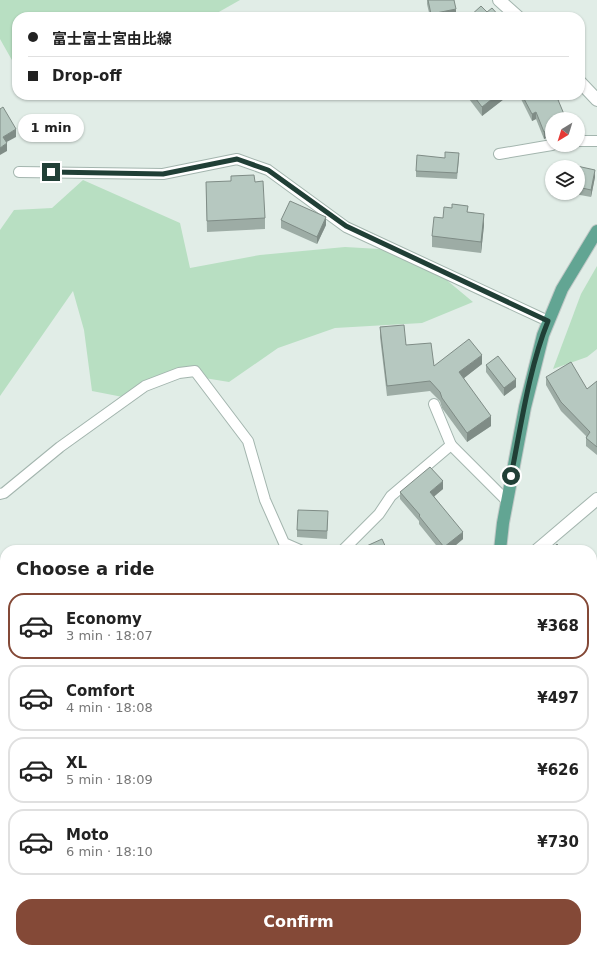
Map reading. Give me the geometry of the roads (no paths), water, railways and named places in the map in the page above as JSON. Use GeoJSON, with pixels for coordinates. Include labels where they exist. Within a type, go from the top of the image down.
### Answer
{"type":"FeatureCollection","features":[{"type":"Feature","properties":{"kind":"main road"},"geometry":{"type":"LineString","coordinates":[[501,545],[507,501],[531,378],[543,335],[562,289],[597,231]]}},
{"type":"Feature","properties":{"kind":"street"},"geometry":{"type":"LineString","coordinates":[[499,0],[512,12]]}},
{"type":"Feature","properties":{"kind":"street"},"geometry":{"type":"LineString","coordinates":[[585,87],[597,100]]}},
{"type":"Feature","properties":{"kind":"street"},"geometry":{"type":"LineString","coordinates":[[543,545],[597,499]]}},
{"type":"Feature","properties":{"kind":"lane"},"geometry":{"type":"LineString","coordinates":[[585,141],[597,141]]}},
{"type":"Feature","properties":{"kind":"lane"},"geometry":{"type":"LineString","coordinates":[[499,154],[545,146]]}},
{"type":"Feature","properties":{"kind":"lane"},"geometry":{"type":"LineString","coordinates":[[19,172],[163,174],[237,159],[268,170],[346,226],[548,321]]}},
{"type":"Feature","properties":{"kind":"lane"},"geometry":{"type":"LineString","coordinates":[[0,494],[4,493],[60,447],[145,386],[179,373],[195,371],[248,441],[265,500],[284,544],[287,545]]}},
{"type":"Feature","properties":{"kind":"lane"},"geometry":{"type":"LineString","coordinates":[[434,404],[451,445],[507,501]]}},
{"type":"Feature","properties":{"kind":"lane"},"geometry":{"type":"LineString","coordinates":[[348,545],[379,514],[391,496],[451,445]]}}]}
